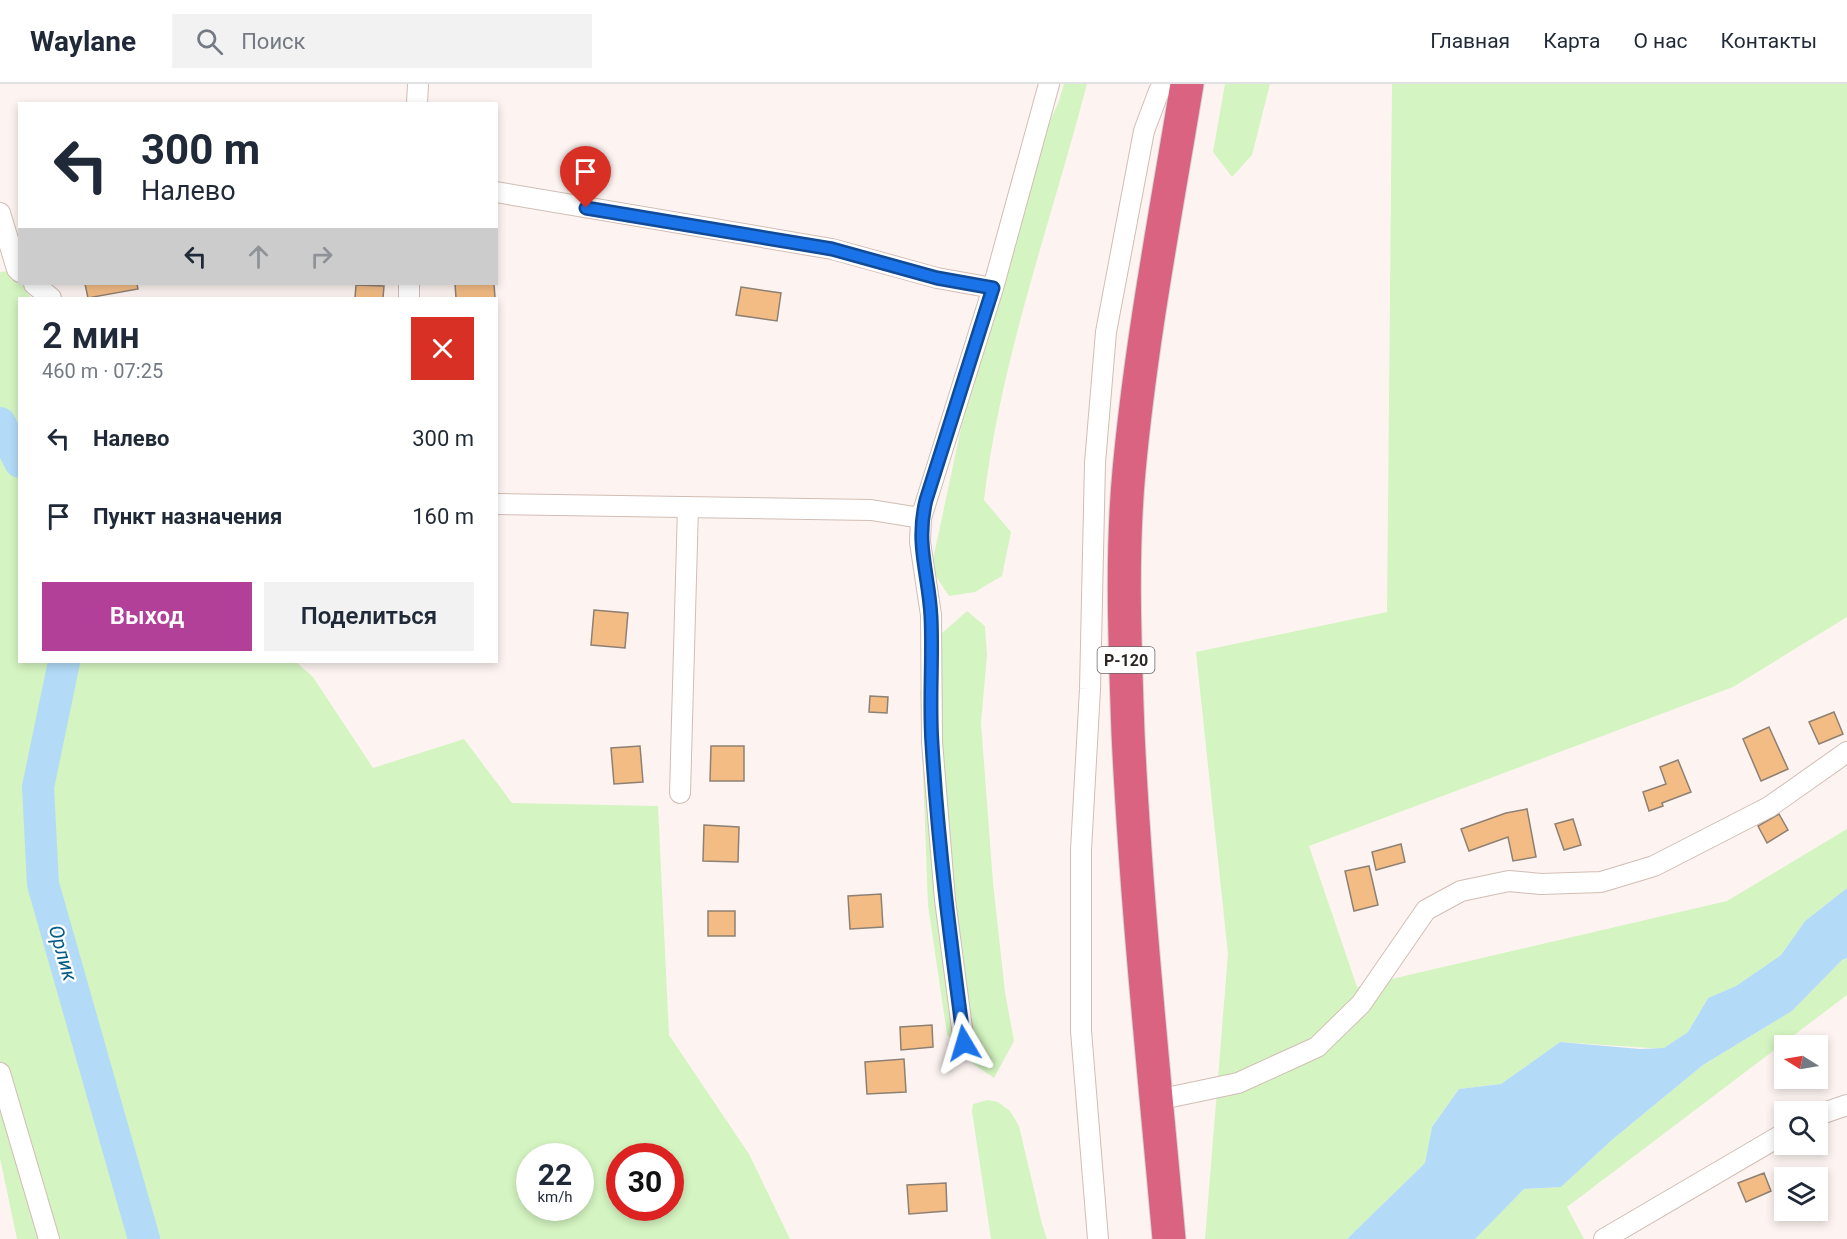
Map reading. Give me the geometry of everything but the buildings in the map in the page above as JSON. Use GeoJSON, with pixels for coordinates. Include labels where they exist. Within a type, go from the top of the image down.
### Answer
{"type":"FeatureCollection","features":[{"type":"Feature","properties":{"kind":"highway","name":"Р-120"},"geometry":{"type":"LineString","coordinates":[[1169,1239],[1131,787],[1125,565],[1129,472],[1142,369],[1187,84]]}},
{"type":"Feature","properties":{"kind":"street"},"geometry":{"type":"LineString","coordinates":[[417,102],[418,84]]}},
{"type":"Feature","properties":{"kind":"street"},"geometry":{"type":"LineString","coordinates":[[964,1043],[945,900],[932,742],[931,615],[920,542],[921,518],[993,288],[1049,84]]}},
{"type":"Feature","properties":{"kind":"street"},"geometry":{"type":"LineString","coordinates":[[1098,1239],[1081,1031],[1081,850],[1090,689],[1095,463],[1106,332],[1144,131],[1159,91],[1166,84]]}},
{"type":"Feature","properties":{"kind":"street"},"geometry":{"type":"LineString","coordinates":[[498,192],[832,249],[937,278],[993,288]]}},
{"type":"Feature","properties":{"kind":"street"},"geometry":{"type":"LineString","coordinates":[[0,213],[18,270]]}},
{"type":"Feature","properties":{"kind":"street"},"geometry":{"type":"LineString","coordinates":[[35,285],[50,297]]}},
{"type":"Feature","properties":{"kind":"street"},"geometry":{"type":"LineString","coordinates":[[498,504],[871,510],[921,518]]}},
{"type":"Feature","properties":{"kind":"street"},"geometry":{"type":"LineString","coordinates":[[680,793],[688,507]]}},
{"type":"Feature","properties":{"kind":"street"},"geometry":{"type":"LineString","coordinates":[[1156,1100],[1239,1083],[1317,1047],[1361,1004],[1426,910],[1461,891],[1509,881],[1541,884],[1601,882],[1654,866],[1769,807],[1847,752]]}},
{"type":"Feature","properties":{"kind":"street"},"geometry":{"type":"LineString","coordinates":[[0,1072],[49,1239]]}},
{"type":"Feature","properties":{"kind":"street"},"geometry":{"type":"LineString","coordinates":[[1828,1112],[1847,1105]]}},
{"type":"Feature","properties":{"kind":"street"},"geometry":{"type":"LineString","coordinates":[[1604,1239],[1774,1139]]}},
{"type":"Feature","properties":{"kind":"green space"},"geometry":{"type":"Polygon","coordinates":[[[1064,84],[1087,84],[1028,290],[1002,394],[984,500],[1011,532],[1002,576],[975,592],[949,596],[931,569],[974,367],[1020,188],[1059,101],[1064,84]]]}},
{"type":"Feature","properties":{"kind":"green space"},"geometry":{"type":"Polygon","coordinates":[[[1225,84],[1270,84],[1252,155],[1232,177],[1213,152],[1225,84]]]}},
{"type":"Feature","properties":{"kind":"green space"},"geometry":{"type":"Polygon","coordinates":[[[1392,84],[1847,84],[1847,617],[1733,687],[1309,846],[1357,987],[1727,901],[1847,829],[1847,888],[1805,921],[1781,955],[1736,986],[1708,998],[1688,1032],[1664,1049],[1560,1042],[1501,1084],[1459,1089],[1432,1127],[1425,1163],[1347,1239],[1205,1239],[1228,954],[1196,652],[1387,612],[1392,84]]]}},
{"type":"Feature","properties":{"kind":"green space"},"geometry":{"type":"Polygon","coordinates":[[[15,270],[18,285],[23,285],[30,297],[18,297],[18,663],[297,663],[313,677],[373,768],[464,739],[512,803],[658,806],[669,1035],[749,1154],[790,1239],[17,1239],[0,1158],[0,272],[15,270]]]}},
{"type":"Feature","properties":{"kind":"green space"},"geometry":{"type":"Polygon","coordinates":[[[967,611],[985,626],[987,655],[981,723],[993,883],[1005,992],[1014,1041],[994,1078],[969,1061],[947,1034],[928,905],[920,692],[932,652],[941,634],[967,611]]]}},
{"type":"Feature","properties":{"kind":"green space"},"geometry":{"type":"Polygon","coordinates":[[[1847,958],[1847,995],[1794,1035],[1774,1035],[1774,1050],[1567,1207],[1584,1239],[1475,1239],[1524,1189],[1561,1187],[1613,1139],[1703,1065],[1792,1011],[1842,960],[1847,958]]]}},
{"type":"Feature","properties":{"kind":"green space"},"geometry":{"type":"Polygon","coordinates":[[[988,1100],[998,1102],[1010,1111],[1019,1126],[1047,1239],[991,1239],[972,1111],[973,1104],[988,1100]]]}},
{"type":"Feature","properties":{"kind":"water"},"geometry":{"type":"Polygon","coordinates":[[[1847,888],[1847,958],[1842,960],[1792,1011],[1703,1065],[1613,1139],[1561,1187],[1524,1189],[1475,1239],[1347,1239],[1425,1163],[1432,1127],[1459,1089],[1501,1084],[1560,1042],[1640,1049],[1664,1048],[1688,1032],[1708,998],[1736,986],[1781,955],[1805,921],[1847,888]]]}},
{"type":"Feature","properties":{"kind":"waterway","name":"Орлик"},"geometry":{"type":"LineString","coordinates":[[0,423],[18,458]]}},
{"type":"Feature","properties":{"kind":"waterway","name":"Орлик"},"geometry":{"type":"LineString","coordinates":[[64,663],[38,787],[43,884],[144,1239]]}},
{"type":"Feature","properties":{"kind":"route"},"geometry":{"type":"LineString","coordinates":[[586,208],[832,249],[937,278],[993,288],[926,500],[921,518],[920,542],[931,615],[932,742],[945,900],[964,1043]]}}]}
